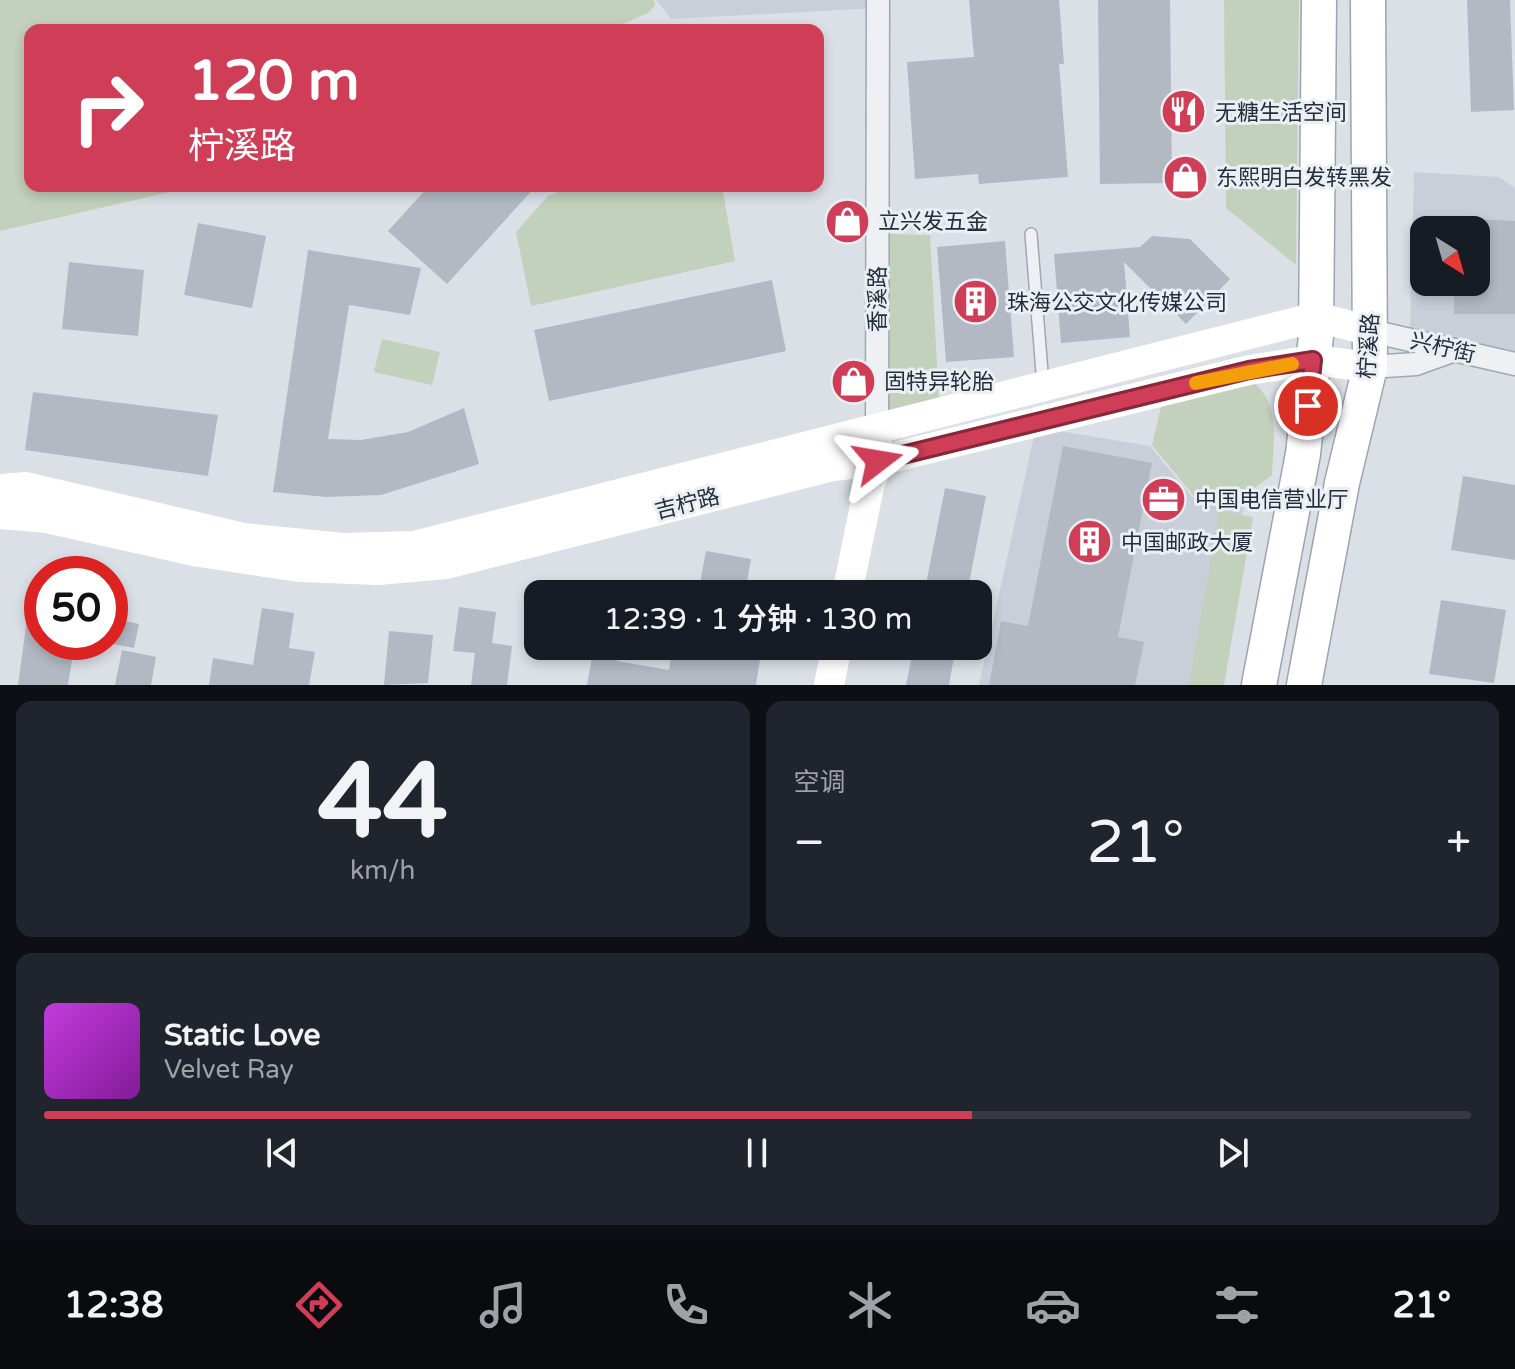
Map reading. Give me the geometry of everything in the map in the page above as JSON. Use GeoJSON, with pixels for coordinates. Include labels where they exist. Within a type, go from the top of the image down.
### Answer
{"type":"FeatureCollection","features":[{"type":"Feature","properties":{"kind":"main road"},"geometry":{"type":"LineString","coordinates":[[1264,684],[1303,454],[1313,360],[1318,12],[1368,12]]}},
{"type":"Feature","properties":{"kind":"main road","name":"柠溪路"},"geometry":{"type":"LineString","coordinates":[[1304,685],[1342,483],[1370,367],[1368,12]]}},
{"type":"Feature","properties":{"kind":"main road"},"geometry":{"type":"LineString","coordinates":[[0,489],[26,487],[244,538],[344,548],[414,546],[1316,317],[1371,331]]}},
{"type":"Feature","properties":{"kind":"main road","name":"吉柠路"},"geometry":{"type":"LineString","coordinates":[[0,514],[47,518],[199,552],[299,567],[378,570],[446,564],[833,466],[878,461],[1249,370],[1313,360],[1370,367]]}},
{"type":"Feature","properties":{"kind":"main road","name":"香溪路"},"geometry":{"type":"LineString","coordinates":[[850,580],[869,487],[878,461],[877,427]]}},
{"type":"Feature","properties":{"kind":"main road"},"geometry":{"type":"LineString","coordinates":[[829,685],[834,660]]}},
{"type":"Feature","properties":{"kind":"street","name":"香溪路"},"geometry":{"type":"LineString","coordinates":[[877,427],[878,0]]}},
{"type":"Feature","properties":{"kind":"street","name":"兴柠街"},"geometry":{"type":"LineString","coordinates":[[1371,331],[1515,364]]}},
{"type":"Feature","properties":{"kind":"street"},"geometry":{"type":"LineString","coordinates":[[1370,367],[1416,364],[1456,349]]}},
{"type":"Feature","properties":{"kind":"lane"},"geometry":{"type":"LineString","coordinates":[[1031,234],[1043,385]]}},
{"type":"Feature","properties":{"kind":"shaded area"},"geometry":{"type":"Polygon","coordinates":[[[656,0],[877,0],[877,8],[671,19],[656,0]]]}},
{"type":"Feature","properties":{"kind":"shaded area"},"geometry":{"type":"Polygon","coordinates":[[[1414,172],[1499,177],[1515,188],[1515,358],[1410,330],[1411,296],[1490,296],[1490,216],[1413,216],[1414,172]]]}},
{"type":"Feature","properties":{"kind":"shaded area"},"geometry":{"type":"Polygon","coordinates":[[[1036,427],[1150,446],[1192,497],[1245,501],[1212,685],[979,685],[985,660],[992,660],[992,626],[1036,427]]]}},
{"type":"Feature","properties":{"kind":"green space"},"geometry":{"type":"Polygon","coordinates":[[[0,0],[654,0],[655,5],[648,13],[623,24],[24,24],[24,192],[170,192],[0,231],[0,0]]]}},
{"type":"Feature","properties":{"kind":"green space"},"geometry":{"type":"Polygon","coordinates":[[[1224,0],[1299,0],[1296,265],[1226,208],[1224,0]]]}},
{"type":"Feature","properties":{"kind":"green space"},"geometry":{"type":"Polygon","coordinates":[[[558,192],[723,192],[735,261],[531,306],[516,232],[548,196],[558,192]]]}},
{"type":"Feature","properties":{"kind":"green space"},"geometry":{"type":"Polygon","coordinates":[[[885,234],[930,235],[939,401],[884,416],[885,234]]]}},
{"type":"Feature","properties":{"kind":"green space"},"geometry":{"type":"Polygon","coordinates":[[[382,339],[440,352],[432,385],[374,372],[382,339]]]}},
{"type":"Feature","properties":{"kind":"green space"},"geometry":{"type":"Polygon","coordinates":[[[1255,383],[1269,404],[1272,415],[1272,475],[1240,499],[1194,496],[1152,445],[1162,403],[1255,383]]]}},
{"type":"Feature","properties":{"kind":"green space"},"geometry":{"type":"Polygon","coordinates":[[[1219,511],[1253,517],[1224,685],[1189,685],[1219,511]]]}},
{"type":"Feature","properties":{"kind":"building"},"geometry":{"type":"Polygon","coordinates":[[[969,0],[1059,0],[1064,64],[1059,64],[1068,177],[979,184],[978,174],[915,179],[907,62],[974,57],[969,0]]]}},
{"type":"Feature","properties":{"kind":"building"},"geometry":{"type":"Polygon","coordinates":[[[1098,0],[1170,0],[1172,183],[1100,184],[1098,0]]]}},
{"type":"Feature","properties":{"kind":"building"},"geometry":{"type":"Polygon","coordinates":[[[1467,0],[1510,0],[1514,110],[1471,112],[1467,0]]]}},
{"type":"Feature","properties":{"kind":"building"},"geometry":{"type":"Polygon","coordinates":[[[424,192],[531,192],[447,284],[388,231],[424,192]]]}},
{"type":"Feature","properties":{"kind":"building"},"geometry":{"type":"Polygon","coordinates":[[[1490,220],[1515,221],[1515,314],[1454,314],[1454,296],[1490,296],[1490,220]]]}},
{"type":"Feature","properties":{"kind":"building"},"geometry":{"type":"Polygon","coordinates":[[[198,223],[266,236],[252,308],[184,295],[198,223]]]}},
{"type":"Feature","properties":{"kind":"building"},"geometry":{"type":"Polygon","coordinates":[[[1152,236],[1190,239],[1230,279],[1186,324],[1124,262],[1130,337],[1061,343],[1054,254],[1140,247],[1152,236]]]}},
{"type":"Feature","properties":{"kind":"building","name":"珠海公交文化传媒公司"},"geometry":{"type":"Polygon","coordinates":[[[1005,241],[1014,357],[946,362],[937,247],[1005,241]]]}},
{"type":"Feature","properties":{"kind":"building"},"geometry":{"type":"Polygon","coordinates":[[[308,250],[421,268],[410,315],[349,305],[328,439],[361,440],[408,432],[464,408],[479,464],[381,495],[326,497],[273,492],[308,250]]]}},
{"type":"Feature","properties":{"kind":"building"},"geometry":{"type":"Polygon","coordinates":[[[69,262],[144,270],[138,336],[62,329],[69,262]]]}},
{"type":"Feature","properties":{"kind":"building"},"geometry":{"type":"Polygon","coordinates":[[[772,280],[786,351],[549,401],[534,330],[772,280]]]}},
{"type":"Feature","properties":{"kind":"building"},"geometry":{"type":"Polygon","coordinates":[[[33,392],[218,415],[208,476],[25,450],[33,392]]]}},
{"type":"Feature","properties":{"kind":"building","name":"中国邮政大厦"},"geometry":{"type":"Polygon","coordinates":[[[1063,446],[1152,463],[1118,637],[1144,642],[1135,685],[989,685],[1001,621],[1028,626],[1063,446]]]}},
{"type":"Feature","properties":{"kind":"building"},"geometry":{"type":"Polygon","coordinates":[[[1463,476],[1515,485],[1515,560],[1451,550],[1463,476]]]}},
{"type":"Feature","properties":{"kind":"building"},"geometry":{"type":"Polygon","coordinates":[[[945,488],[986,496],[970,580],[927,580],[945,488]]]}},
{"type":"Feature","properties":{"kind":"building"},"geometry":{"type":"Polygon","coordinates":[[[706,551],[751,559],[747,580],[701,580],[706,551]]]}},
{"type":"Feature","properties":{"kind":"building"},"geometry":{"type":"Polygon","coordinates":[[[1441,600],[1506,610],[1494,683],[1429,674],[1441,600]]]}},
{"type":"Feature","properties":{"kind":"building"},"geometry":{"type":"Polygon","coordinates":[[[459,607],[496,612],[492,643],[512,646],[507,685],[471,685],[475,653],[453,651],[459,607]]]}},
{"type":"Feature","properties":{"kind":"building"},"geometry":{"type":"Polygon","coordinates":[[[262,608],[294,613],[289,648],[315,652],[309,685],[209,685],[213,658],[253,665],[262,608]]]}},
{"type":"Feature","properties":{"kind":"building"},"geometry":{"type":"Polygon","coordinates":[[[128,622],[139,624],[134,648],[128,647],[128,622]]]}},
{"type":"Feature","properties":{"kind":"building"},"geometry":{"type":"Polygon","coordinates":[[[389,631],[433,635],[428,683],[384,685],[389,631]]]}},
{"type":"Feature","properties":{"kind":"building"},"geometry":{"type":"Polygon","coordinates":[[[24,641],[24,660],[72,660],[68,685],[18,685],[24,641]]]}},
{"type":"Feature","properties":{"kind":"building"},"geometry":{"type":"Polygon","coordinates":[[[128,651],[156,657],[151,685],[115,685],[120,660],[128,660],[128,651]]]}},
{"type":"Feature","properties":{"kind":"building"},"geometry":{"type":"Polygon","coordinates":[[[591,660],[617,660],[669,670],[671,660],[760,660],[756,685],[587,685],[591,660]]]}},
{"type":"Feature","properties":{"kind":"building"},"geometry":{"type":"Polygon","coordinates":[[[911,660],[953,660],[949,685],[906,685],[911,660]]]}},
{"type":"Feature","properties":{"kind":"slow traffic"},"geometry":{"type":"LineString","coordinates":[[1196,383],[1249,370],[1292,364]]}},
{"type":"Feature","properties":{"kind":"place","name":"无糖生活空间"},"geometry":{"type":"Point","coordinates":[1184,112]}},
{"type":"Feature","properties":{"kind":"place","name":"东熙明白发转黑发"},"geometry":{"type":"Point","coordinates":[1185,177]}},
{"type":"Feature","properties":{"kind":"place","name":"立兴发五金"},"geometry":{"type":"Point","coordinates":[847,221]}},
{"type":"Feature","properties":{"kind":"place","name":"珠海公交文化传媒公司"},"geometry":{"type":"Point","coordinates":[976,302]}},
{"type":"Feature","properties":{"kind":"place","name":"固特异轮胎"},"geometry":{"type":"Point","coordinates":[853,381]}},
{"type":"Feature","properties":{"kind":"place","name":"中国电信营业厅"},"geometry":{"type":"Point","coordinates":[1164,499]}},
{"type":"Feature","properties":{"kind":"place","name":"中国邮政大厦"},"geometry":{"type":"Point","coordinates":[1090,542]}},
{"type":"Feature","properties":{"kind":"route"},"geometry":{"type":"LineString","coordinates":[[878,461],[1249,370],[1313,360],[1308,406]]}}]}
